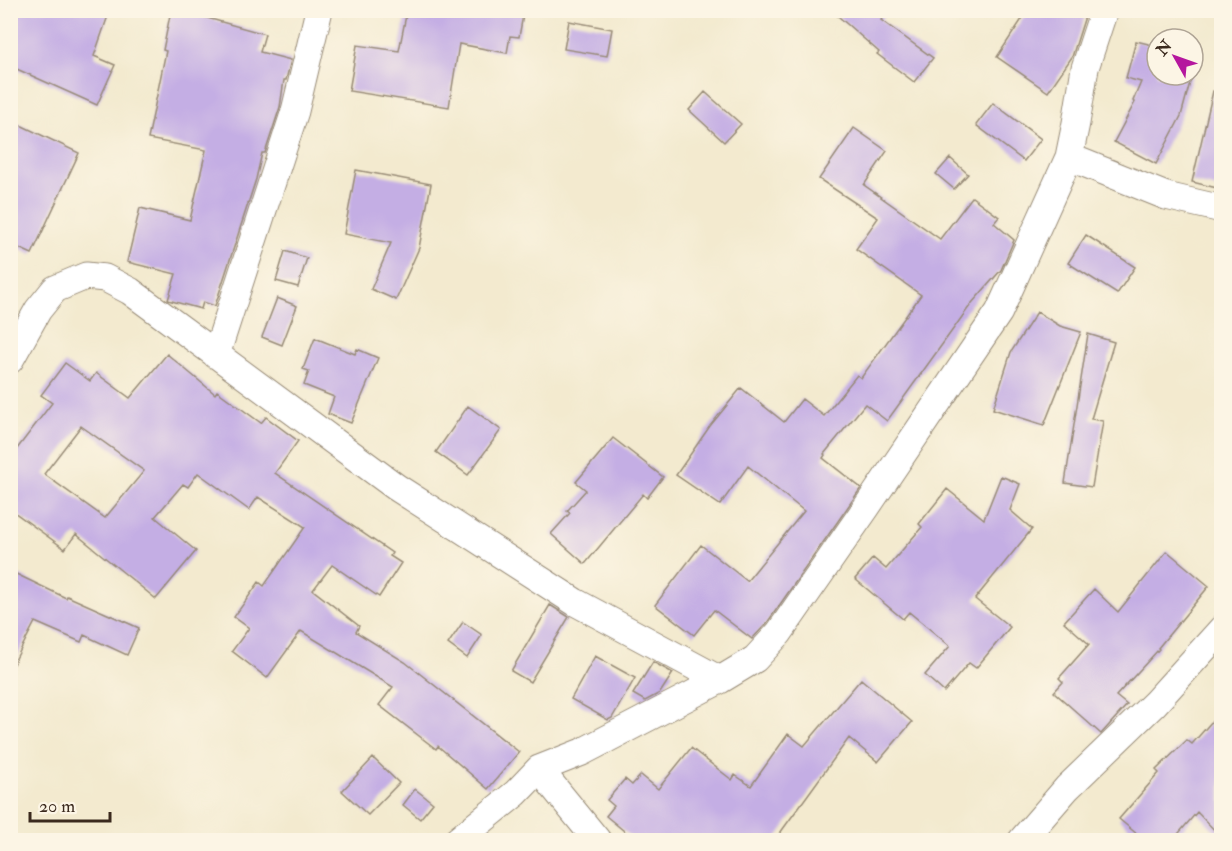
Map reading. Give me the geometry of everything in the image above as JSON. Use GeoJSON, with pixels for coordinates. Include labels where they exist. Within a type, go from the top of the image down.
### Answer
{"type":"FeatureCollection","features":[{"type":"Feature","properties":{"kind":"street"},"geometry":{"type":"LineString","coordinates":[[216,355],[295,111],[319,10]]}},
{"type":"Feature","properties":{"kind":"street"},"geometry":{"type":"LineString","coordinates":[[459,840],[516,793],[539,769],[582,752],[720,680],[755,659],[779,633],[999,312],[1069,157],[1077,123],[1085,68],[1104,10]]}},
{"type":"Feature","properties":{"kind":"street"},"geometry":{"type":"LineString","coordinates":[[1069,157],[1166,196],[1221,209]]}},
{"type":"Feature","properties":{"kind":"street"},"geometry":{"type":"LineString","coordinates":[[10,360],[38,310],[55,289],[86,276],[105,278],[130,291],[406,493],[575,602],[720,680]]}},
{"type":"Feature","properties":{"kind":"street"},"geometry":{"type":"LineString","coordinates":[[1022,840],[1068,788],[1155,703],[1221,629]]}},
{"type":"Feature","properties":{"kind":"street"},"geometry":{"type":"LineString","coordinates":[[539,769],[597,840]]}},
{"type":"Feature","properties":{"kind":"building"},"geometry":{"type":"Polygon","coordinates":[[[10,10],[110,10],[94,56],[115,65],[97,105],[10,66],[10,10]]]}},
{"type":"Feature","properties":{"kind":"building"},"geometry":{"type":"Polygon","coordinates":[[[171,10],[202,10],[200,16],[265,34],[260,52],[291,60],[286,80],[284,80],[280,107],[265,153],[262,153],[256,179],[215,306],[203,302],[201,309],[168,300],[176,274],[127,262],[140,208],[190,220],[206,150],[148,139],[166,51],[163,50],[171,10]]]}},
{"type":"Feature","properties":{"kind":"building"},"geometry":{"type":"Polygon","coordinates":[[[407,10],[524,10],[519,37],[510,36],[507,53],[459,44],[449,107],[349,91],[357,45],[399,51],[407,10]]]}},
{"type":"Feature","properties":{"kind":"building"},"geometry":{"type":"Polygon","coordinates":[[[831,10],[888,10],[881,20],[933,58],[914,82],[877,54],[879,52],[831,10]]]}},
{"type":"Feature","properties":{"kind":"building"},"geometry":{"type":"Polygon","coordinates":[[[1028,10],[1087,10],[1072,57],[1048,92],[997,57],[1028,10]]]}},
{"type":"Feature","properties":{"kind":"building"},"geometry":{"type":"Polygon","coordinates":[[[569,21],[612,29],[607,56],[564,49],[569,21]]]}},
{"type":"Feature","properties":{"kind":"building"},"geometry":{"type":"Polygon","coordinates":[[[1136,41],[1145,43],[1145,87],[1189,87],[1181,116],[1156,164],[1114,142],[1135,102],[1133,101],[1141,82],[1126,78],[1136,41]]]}},
{"type":"Feature","properties":{"kind":"building"},"geometry":{"type":"Polygon","coordinates":[[[1213,91],[1221,92],[1221,189],[1192,182],[1213,91]]]}},
{"type":"Feature","properties":{"kind":"building"},"geometry":{"type":"Polygon","coordinates":[[[705,92],[741,124],[724,142],[689,110],[705,92]]]}},
{"type":"Feature","properties":{"kind":"building"},"geometry":{"type":"Polygon","coordinates":[[[993,103],[1041,139],[1024,161],[976,125],[993,103]]]}},
{"type":"Feature","properties":{"kind":"building"},"geometry":{"type":"Polygon","coordinates":[[[10,120],[79,153],[32,254],[10,244],[10,120]]]}},
{"type":"Feature","properties":{"kind":"building"},"geometry":{"type":"Polygon","coordinates":[[[854,128],[887,151],[864,185],[940,239],[972,197],[999,217],[994,223],[1014,240],[1001,270],[972,303],[887,421],[865,404],[824,454],[823,458],[861,488],[767,623],[752,639],[714,610],[694,635],[655,605],[701,545],[747,581],[804,511],[748,466],[720,505],[676,475],[710,426],[741,388],[784,422],[802,399],[824,416],[857,375],[861,378],[921,295],[856,249],[878,218],[819,179],[854,128]]]}},
{"type":"Feature","properties":{"kind":"building"},"geometry":{"type":"Polygon","coordinates":[[[950,158],[968,174],[954,189],[936,174],[950,158]]]}},
{"type":"Feature","properties":{"kind":"building"},"geometry":{"type":"Polygon","coordinates":[[[356,170],[431,184],[419,248],[396,300],[371,289],[391,243],[344,234],[356,170]]]}},
{"type":"Feature","properties":{"kind":"building"},"geometry":{"type":"Polygon","coordinates":[[[1086,235],[1135,267],[1117,294],[1068,263],[1086,235]]]}},
{"type":"Feature","properties":{"kind":"building"},"geometry":{"type":"Polygon","coordinates":[[[285,251],[307,258],[298,287],[276,281],[285,251]]]}},
{"type":"Feature","properties":{"kind":"building"},"geometry":{"type":"Polygon","coordinates":[[[277,298],[297,306],[282,345],[262,337],[277,298]]]}},
{"type":"Feature","properties":{"kind":"building"},"geometry":{"type":"Polygon","coordinates":[[[1037,312],[1060,326],[1081,332],[1044,425],[993,409],[1011,352],[1037,312]]]}},
{"type":"Feature","properties":{"kind":"building"},"geometry":{"type":"Polygon","coordinates":[[[1088,334],[1114,342],[1091,419],[1103,421],[1092,487],[1065,483],[1088,334]]]}},
{"type":"Feature","properties":{"kind":"building"},"geometry":{"type":"Polygon","coordinates":[[[315,338],[355,354],[357,349],[378,358],[351,423],[328,414],[334,397],[304,385],[309,371],[303,369],[315,338]]]}},
{"type":"Feature","properties":{"kind":"building"},"geometry":{"type":"Polygon","coordinates":[[[167,354],[215,394],[217,391],[261,423],[266,417],[298,441],[275,473],[392,553],[390,556],[401,563],[379,597],[332,565],[313,590],[359,626],[356,632],[405,662],[519,752],[488,789],[438,746],[436,749],[379,705],[393,687],[301,631],[267,678],[232,651],[249,628],[234,617],[259,582],[264,586],[305,527],[258,497],[249,510],[198,473],[188,487],[183,484],[155,517],[196,551],[156,599],[76,534],[65,549],[10,509],[10,458],[52,403],[41,395],[65,363],[90,381],[96,373],[130,398],[167,354]],[[81,426],[44,474],[105,518],[144,471],[81,426]]]}},
{"type":"Feature","properties":{"kind":"building"},"geometry":{"type":"Polygon","coordinates":[[[468,406],[501,430],[468,475],[436,452],[468,406]]]}},
{"type":"Feature","properties":{"kind":"building"},"geometry":{"type":"Polygon","coordinates":[[[613,438],[663,477],[647,498],[643,494],[585,564],[551,534],[586,490],[576,482],[613,438]]]}},
{"type":"Feature","properties":{"kind":"building"},"geometry":{"type":"Polygon","coordinates":[[[1001,476],[1020,484],[1010,510],[1032,529],[975,599],[1010,627],[976,668],[969,663],[944,692],[925,675],[950,646],[909,612],[903,619],[855,579],[873,558],[886,569],[922,527],[919,524],[947,489],[984,519],[1001,476]]]}},
{"type":"Feature","properties":{"kind":"building"},"geometry":{"type":"Polygon","coordinates":[[[1167,551],[1209,586],[1159,649],[1116,696],[1127,705],[1101,734],[1054,692],[1063,682],[1059,678],[1089,644],[1064,622],[1094,589],[1118,612],[1167,551]]]}},
{"type":"Feature","properties":{"kind":"building"},"geometry":{"type":"Polygon","coordinates":[[[10,571],[66,598],[67,596],[139,628],[127,655],[84,635],[81,642],[35,622],[10,670],[10,571]]]}},
{"type":"Feature","properties":{"kind":"building"},"geometry":{"type":"Polygon","coordinates":[[[550,605],[569,617],[530,682],[511,671],[550,605]]]}},
{"type":"Feature","properties":{"kind":"building"},"geometry":{"type":"Polygon","coordinates":[[[463,622],[482,635],[467,658],[448,644],[463,622]]]}},
{"type":"Feature","properties":{"kind":"building"},"geometry":{"type":"Polygon","coordinates":[[[595,656],[635,678],[612,718],[608,720],[571,699],[595,656]]]}},
{"type":"Feature","properties":{"kind":"building"},"geometry":{"type":"Polygon","coordinates":[[[653,662],[673,673],[660,693],[645,701],[633,694],[653,662]]]}},
{"type":"Feature","properties":{"kind":"building"},"geometry":{"type":"Polygon","coordinates":[[[861,679],[912,722],[878,762],[849,738],[775,840],[635,840],[606,816],[614,806],[607,800],[625,779],[632,785],[641,775],[658,789],[691,748],[732,780],[735,775],[751,786],[788,734],[804,746],[861,679]]]}},
{"type":"Feature","properties":{"kind":"building"},"geometry":{"type":"Polygon","coordinates":[[[1221,711],[1221,837],[1197,812],[1173,840],[1144,840],[1119,819],[1159,773],[1156,770],[1187,740],[1192,744],[1221,711]]]}},
{"type":"Feature","properties":{"kind":"building"},"geometry":{"type":"Polygon","coordinates":[[[373,758],[399,783],[368,815],[342,791],[373,758]]]}},
{"type":"Feature","properties":{"kind":"building"},"geometry":{"type":"Polygon","coordinates":[[[415,789],[433,803],[420,819],[403,805],[415,789]]]}}]}
